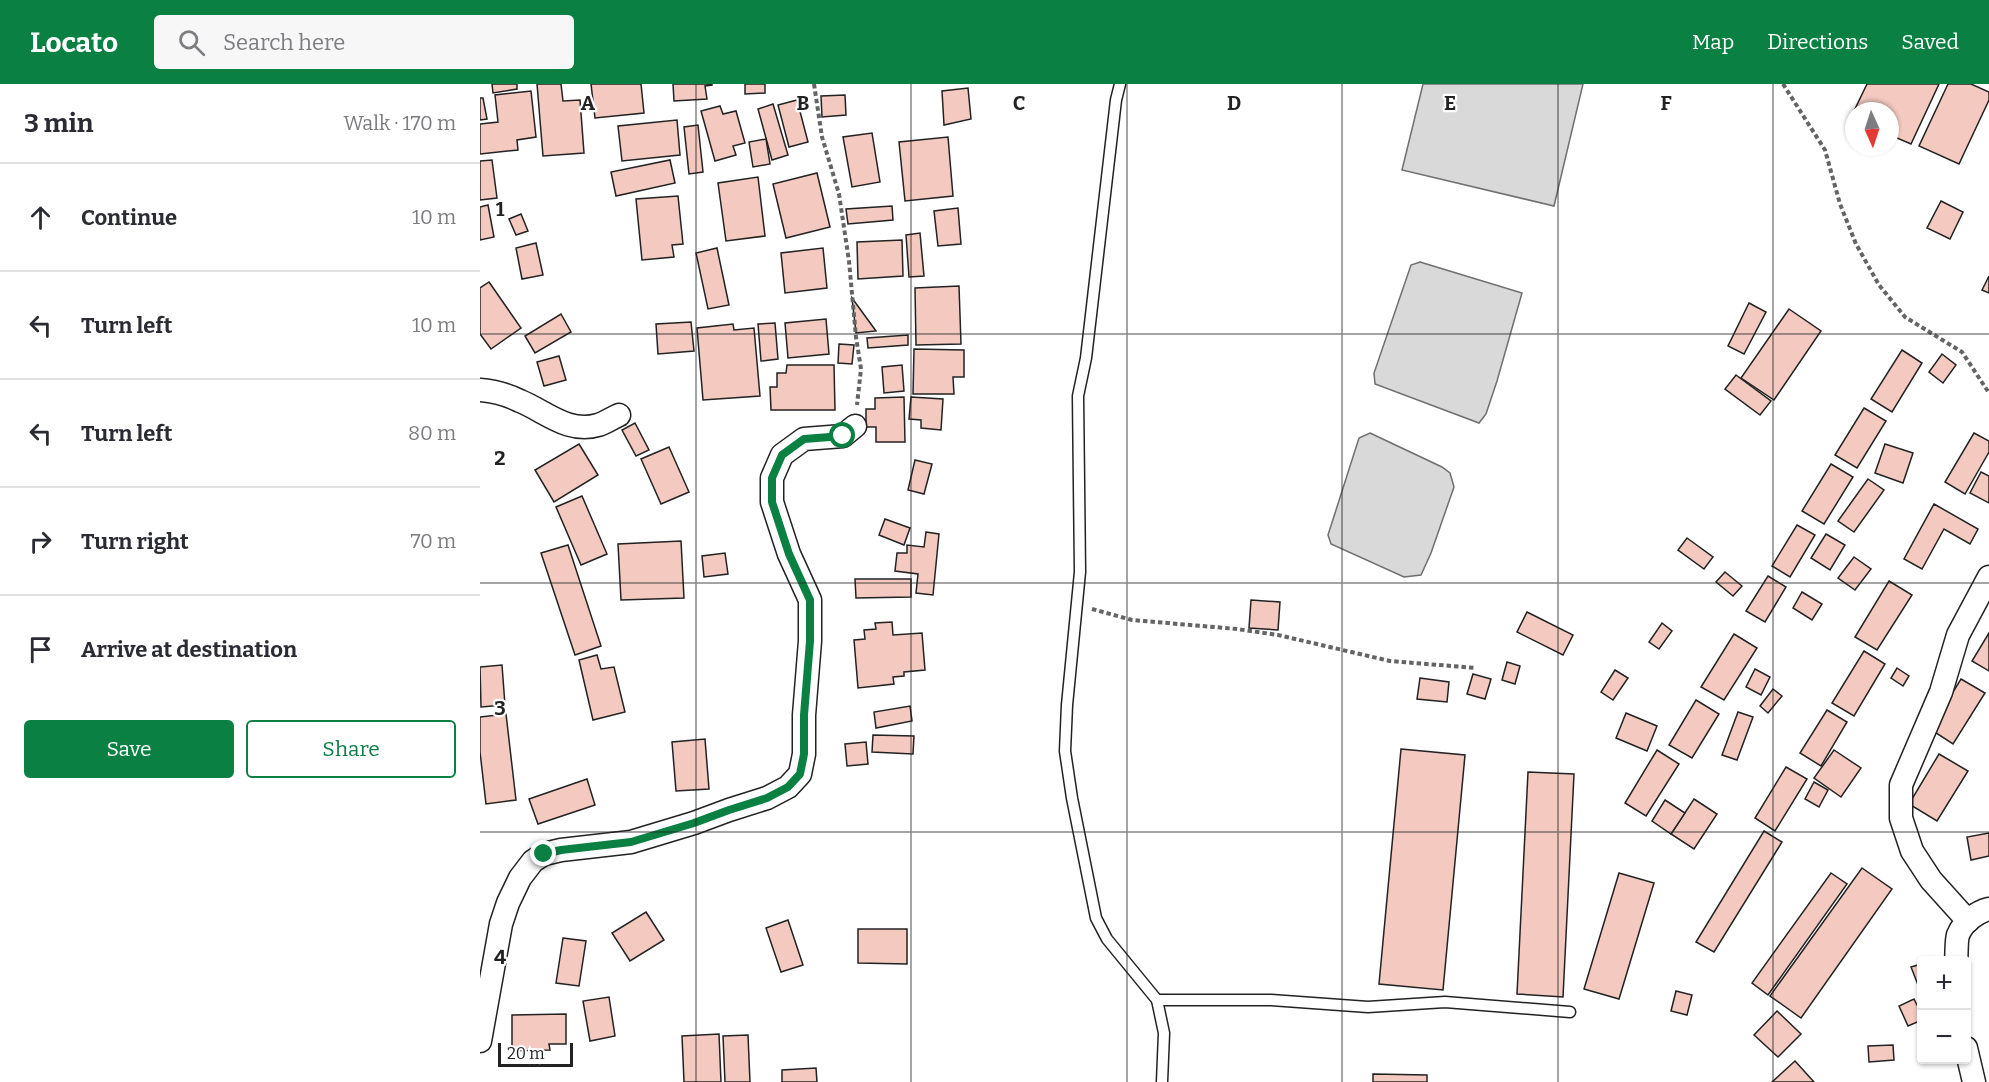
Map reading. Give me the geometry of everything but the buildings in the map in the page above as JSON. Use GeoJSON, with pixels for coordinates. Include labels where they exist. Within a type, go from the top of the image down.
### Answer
{"type":"FeatureCollection","features":[{"type":"Feature","properties":{"kind":"street"},"geometry":{"type":"LineString","coordinates":[[480,390],[521,401],[559,422],[582,427],[598,425],[619,415]]}},
{"type":"Feature","properties":{"kind":"street"},"geometry":{"type":"LineString","coordinates":[[480,1041],[501,924],[520,878],[533,861],[544,854],[631,842],[694,823],[767,798],[788,787],[800,774],[804,754],[810,600],[789,554],[772,502],[772,478],[782,455],[804,439],[843,436],[855,426]]}},
{"type":"Feature","properties":{"kind":"street"},"geometry":{"type":"LineString","coordinates":[[1968,921],[1931,880],[1911,851],[1901,818],[1901,784],[1941,692],[1958,634],[1989,578]]}},
{"type":"Feature","properties":{"kind":"street"},"geometry":{"type":"LineString","coordinates":[[1956,956],[1958,934],[1980,911],[1989,909]]}},
{"type":"Feature","properties":{"kind":"street"},"geometry":{"type":"LineString","coordinates":[[1970,1064],[1974,1082]]}},
{"type":"Feature","properties":{"kind":"lane"},"geometry":{"type":"LineString","coordinates":[[1120,84],[1086,358],[1078,396],[1080,572],[1067,705],[1065,751],[1096,918],[1107,939],[1156,1000],[1164,1033],[1162,1082]]}},
{"type":"Feature","properties":{"kind":"lane"},"geometry":{"type":"LineString","coordinates":[[1156,1000],[1271,1000],[1368,1007],[1445,1002],[1569,1012]]}},
{"type":"Feature","properties":{"kind":"path"},"geometry":{"type":"LineString","coordinates":[[814,84],[822,137],[839,194],[849,261],[861,369],[855,426]]}},
{"type":"Feature","properties":{"kind":"path"},"geometry":{"type":"LineString","coordinates":[[1783,84],[1825,150],[1840,204],[1856,244],[1879,285],[1905,317],[1962,352],[1989,393]]}},
{"type":"Feature","properties":{"kind":"path"},"geometry":{"type":"LineString","coordinates":[[1077,605],[1132,620],[1278,635],[1390,661],[1476,668]]}},
{"type":"Feature","properties":{"kind":"shaded area"},"geometry":{"type":"Polygon","coordinates":[[[1423,84],[1583,84],[1554,206],[1402,170],[1423,84]]]}},
{"type":"Feature","properties":{"kind":"shaded area"},"geometry":{"type":"Polygon","coordinates":[[[1420,262],[1522,293],[1497,381],[1486,414],[1479,423],[1375,384],[1374,373],[1411,265],[1420,262]]]}},
{"type":"Feature","properties":{"kind":"shaded area"},"geometry":{"type":"Polygon","coordinates":[[[1370,433],[1450,473],[1454,487],[1421,575],[1404,577],[1331,544],[1328,535],[1359,438],[1370,433]]]}},
{"type":"Feature","properties":{"kind":"route"},"geometry":{"type":"LineString","coordinates":[[544,854],[631,842],[694,823],[767,798],[788,787],[800,774],[804,754],[810,600],[789,554],[772,502],[772,478],[782,455],[804,439],[843,436]]}}]}
